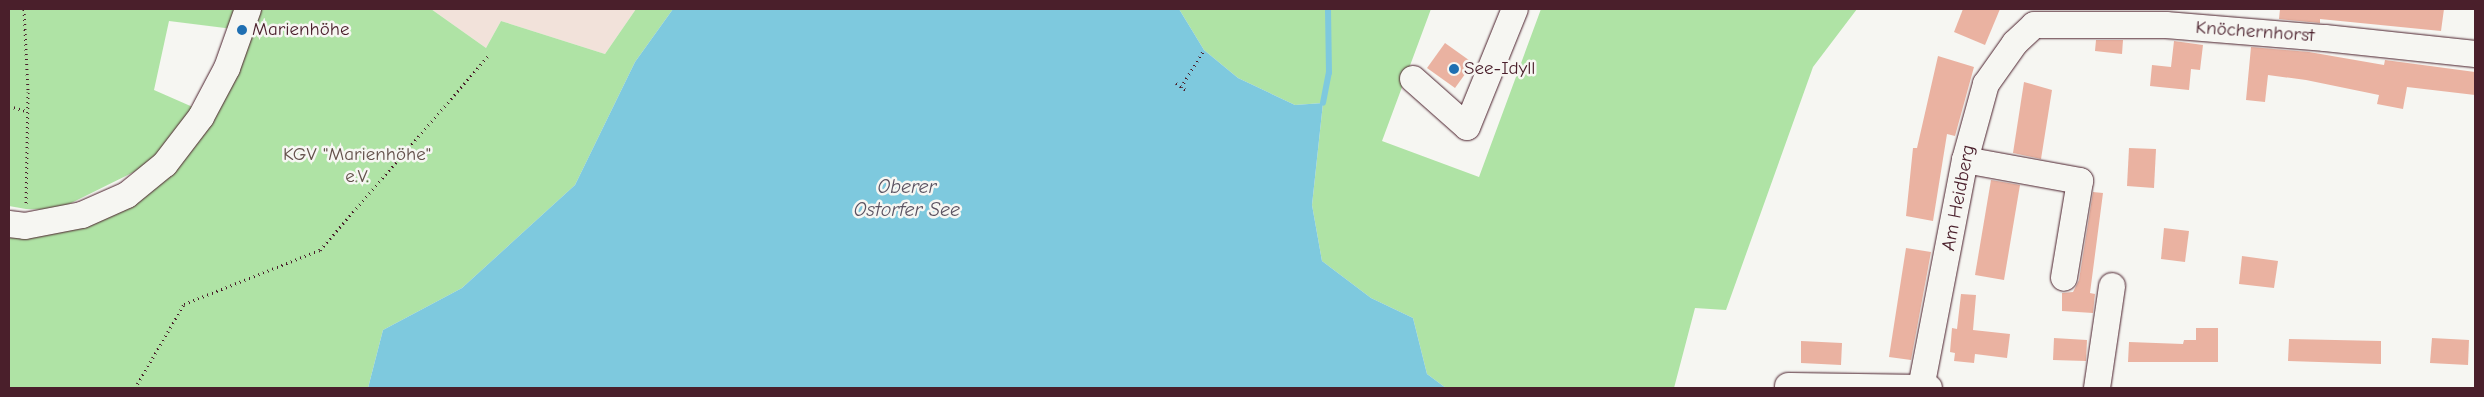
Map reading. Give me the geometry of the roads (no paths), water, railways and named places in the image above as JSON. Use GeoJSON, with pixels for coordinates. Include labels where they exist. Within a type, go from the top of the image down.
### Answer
{"type":"FeatureCollection","features":[{"type":"Feature","properties":{"kind":"street"},"geometry":{"type":"LineString","coordinates":[[17,225],[82,215],[128,195],[165,164],[201,117],[227,68],[248,9]]}},
{"type":"Feature","properties":{"kind":"street"},"geometry":{"type":"LineString","coordinates":[[1413,79],[1467,127],[1515,9]]}},
{"type":"Feature","properties":{"kind":"street","name":"Knöchernhorst"},"geometry":{"type":"LineString","coordinates":[[2034,24],[2166,25],[2325,38],[2475,54]]}},
{"type":"Feature","properties":{"kind":"street","name":"Am Heidberg"},"geometry":{"type":"LineString","coordinates":[[1921,388],[1965,160],[1986,84],[2015,42],[2034,24]]}},
{"type":"Feature","properties":{"kind":"street"},"geometry":{"type":"LineString","coordinates":[[1965,160],[2080,181],[2064,278]]}},
{"type":"Feature","properties":{"kind":"street"},"geometry":{"type":"LineString","coordinates":[[2097,388],[2112,286]]}},
{"type":"Feature","properties":{"kind":"street"},"geometry":{"type":"LineString","coordinates":[[1788,386],[1929,388]]}},
{"type":"Feature","properties":{"kind":"water","name":"Oberer Ostorfer See"},"geometry":{"type":"Polygon","coordinates":[[[673,9],[1179,9],[1204,50],[1238,78],[1295,105],[1323,103],[1312,205],[1322,261],[1371,298],[1413,318],[1427,374],[1446,388],[368,388],[383,330],[462,288],[575,185],[635,62],[673,9]]]}},
{"type":"Feature","properties":{"kind":"waterway"},"geometry":{"type":"LineString","coordinates":[[1323,103],[1329,73],[1328,9]]}},
{"type":"Feature","properties":{"kind":"place","name":"Marienhöhe"},"geometry":{"type":"Point","coordinates":[242,30]}},
{"type":"Feature","properties":{"kind":"place","name":"See-Idyll"},"geometry":{"type":"Point","coordinates":[1454,69]}},
{"type":"Feature","properties":{"kind":"park label","name":"KGV \"Marienhöhe\" e.V."},"geometry":{"type":"Point","coordinates":[357,166]}}]}
